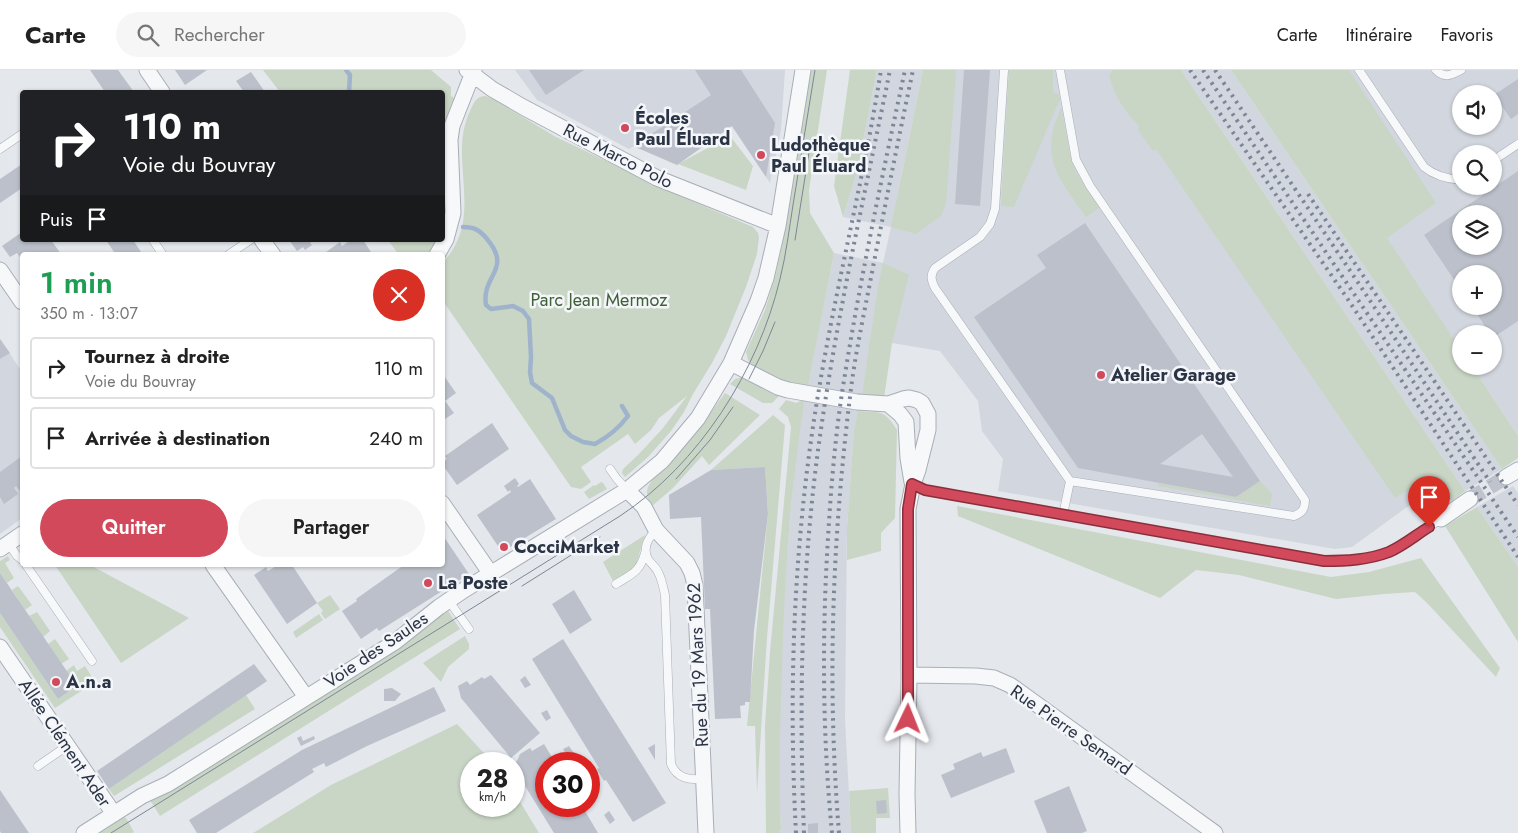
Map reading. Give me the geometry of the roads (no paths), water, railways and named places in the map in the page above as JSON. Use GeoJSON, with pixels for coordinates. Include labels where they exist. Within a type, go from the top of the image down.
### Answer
{"type":"FeatureCollection","features":[{"type":"Feature","properties":{"kind":"street"},"geometry":{"type":"LineString","coordinates":[[147,70],[161,90]]}},
{"type":"Feature","properties":{"kind":"street","name":"Voie des Saules"},"geometry":{"type":"LineString","coordinates":[[84,833],[142,796],[168,784],[394,642],[449,601],[490,574],[627,490],[662,461],[698,418],[732,363],[763,286],[773,253],[778,226],[803,70]]}},
{"type":"Feature","properties":{"kind":"street"},"geometry":{"type":"LineString","coordinates":[[445,241],[453,213],[450,155],[452,126],[471,71]]}},
{"type":"Feature","properties":{"kind":"street","name":"Rue Marco Polo"},"geometry":{"type":"LineString","coordinates":[[471,71],[492,89],[523,107],[657,178],[778,226]]}},
{"type":"Feature","properties":{"kind":"street"},"geometry":{"type":"LineString","coordinates":[[0,270],[20,299]]}},
{"type":"Feature","properties":{"kind":"street"},"geometry":{"type":"LineString","coordinates":[[732,363],[778,387],[788,390],[857,402],[888,404],[903,399],[912,399],[922,403],[928,414],[925,443],[912,484],[908,509],[908,833]]}},
{"type":"Feature","properties":{"kind":"street"},"geometry":{"type":"LineString","coordinates":[[888,404],[906,422],[912,484]]}},
{"type":"Feature","properties":{"kind":"street","name":"Rue du 19 Mars 1962"},"geometry":{"type":"LineString","coordinates":[[627,490],[644,508],[656,530],[687,563],[695,585],[706,833]]}},
{"type":"Feature","properties":{"kind":"street"},"geometry":{"type":"LineString","coordinates":[[1441,519],[1470,500]]}},
{"type":"Feature","properties":{"kind":"street"},"geometry":{"type":"LineString","coordinates":[[445,508],[490,574]]}},
{"type":"Feature","properties":{"kind":"street"},"geometry":{"type":"LineString","coordinates":[[4,547],[20,535]]}},
{"type":"Feature","properties":{"kind":"street"},"geometry":{"type":"LineString","coordinates":[[214,567],[306,697]]}},
{"type":"Feature","properties":{"kind":"street","name":"Allée Clément Ader"},"geometry":{"type":"LineString","coordinates":[[0,647],[114,814]]}},
{"type":"Feature","properties":{"kind":"street","name":"Rue Pierre Semard"},"geometry":{"type":"LineString","coordinates":[[909,675],[976,676],[994,678],[1010,685],[1215,833]]}},
{"type":"Feature","properties":{"kind":"lane"},"geometry":{"type":"LineString","coordinates":[[1004,70],[995,209],[990,224],[980,237],[935,268],[931,279],[935,288],[1070,481],[1294,516],[1302,512],[1305,500],[1090,186],[1076,160],[1060,70]]}},
{"type":"Feature","properties":{"kind":"lane"},"geometry":{"type":"LineString","coordinates":[[1359,70],[1424,167],[1433,174],[1452,179]]}},
{"type":"Feature","properties":{"kind":"lane"},"geometry":{"type":"LineString","coordinates":[[1436,70],[1440,74],[1450,76],[1461,70]]}},
{"type":"Feature","properties":{"kind":"lane"},"geometry":{"type":"LineString","coordinates":[[0,149],[20,135]]}},
{"type":"Feature","properties":{"kind":"lane"},"geometry":{"type":"LineString","coordinates":[[1502,155],[1518,144]]}},
{"type":"Feature","properties":{"kind":"lane"},"geometry":{"type":"LineString","coordinates":[[232,252],[247,242]]}},
{"type":"Feature","properties":{"kind":"lane"},"geometry":{"type":"LineString","coordinates":[[610,469],[627,490]]}},
{"type":"Feature","properties":{"kind":"lane"},"geometry":{"type":"LineString","coordinates":[[1063,515],[1070,481]]}},
{"type":"Feature","properties":{"kind":"lane"},"geometry":{"type":"LineString","coordinates":[[912,484],[925,490],[1324,561],[1350,561],[1390,552],[1441,519]]}},
{"type":"Feature","properties":{"kind":"lane"},"geometry":{"type":"LineString","coordinates":[[616,584],[637,571],[646,551],[648,538],[656,530]]}},
{"type":"Feature","properties":{"kind":"lane"},"geometry":{"type":"LineString","coordinates":[[4,547],[20,558]]}},
{"type":"Feature","properties":{"kind":"lane"},"geometry":{"type":"LineString","coordinates":[[646,551],[647,558],[658,571],[665,595],[671,764],[676,773],[681,776],[690,780],[704,779]]}},
{"type":"Feature","properties":{"kind":"lane"},"geometry":{"type":"LineString","coordinates":[[27,567],[92,661]]}},
{"type":"Feature","properties":{"kind":"lane"},"geometry":{"type":"LineString","coordinates":[[449,601],[469,629]]}},
{"type":"Feature","properties":{"kind":"lane"},"geometry":{"type":"LineString","coordinates":[[38,766],[67,746]]}},
{"type":"Feature","properties":{"kind":"waterway"},"geometry":{"type":"LineString","coordinates":[[346,70],[350,75],[349,90]]}},
{"type":"Feature","properties":{"kind":"waterway"},"geometry":{"type":"LineString","coordinates":[[463,227],[474,228],[479,231],[487,239],[497,258],[497,266],[488,286],[486,305],[491,309],[513,306],[523,311],[529,319],[532,383],[552,398],[565,430],[571,436],[583,442],[595,444],[613,432],[628,416],[622,406]]}},
{"type":"Feature","properties":{"kind":"tunnel"},"geometry":{"type":"LineString","coordinates":[[1470,499],[1506,477]]}},
{"type":"Feature","properties":{"kind":"tram line"},"geometry":{"type":"LineString","coordinates":[[111,833],[620,516],[649,495],[675,470],[700,442],[741,381],[757,348],[770,313],[784,261],[815,70]]}},
{"type":"Feature","properties":{"kind":"tram line"},"geometry":{"type":"LineString","coordinates":[[795,240],[810,146]]}},
{"type":"Feature","properties":{"kind":"tram line"},"geometry":{"type":"LineString","coordinates":[[749,379],[775,322]]}},
{"type":"Feature","properties":{"kind":"tram line"},"geometry":{"type":"LineString","coordinates":[[676,479],[710,440],[733,407]]}},
{"type":"Feature","properties":{"kind":"tram line"},"geometry":{"type":"LineString","coordinates":[[522,586],[600,537]]}},
{"type":"Feature","properties":{"kind":"railway"},"geometry":{"type":"LineString","coordinates":[[796,833],[793,666],[795,610],[804,499],[826,349],[867,150],[881,70]]}},
{"type":"Feature","properties":{"kind":"railway"},"geometry":{"type":"LineString","coordinates":[[804,833],[803,645],[808,551],[817,458],[850,263],[890,70]]}},
{"type":"Feature","properties":{"kind":"railway"},"geometry":{"type":"LineString","coordinates":[[832,833],[825,729],[824,659],[831,494],[842,393],[856,312],[879,190],[905,70]]}},
{"type":"Feature","properties":{"kind":"railway"},"geometry":{"type":"LineString","coordinates":[[839,833],[835,778],[832,669],[835,560],[844,451],[857,348],[913,70]]}},
{"type":"Feature","properties":{"kind":"railway"},"geometry":{"type":"LineString","coordinates":[[1190,70],[1347,298],[1518,557]]}},
{"type":"Feature","properties":{"kind":"railway"},"geometry":{"type":"LineString","coordinates":[[1203,70],[1518,537]]}},
{"type":"Feature","properties":{"kind":"railway"},"geometry":{"type":"LineString","coordinates":[[1215,70],[1490,482]]}},
{"type":"Feature","properties":{"kind":"railway"},"geometry":{"type":"LineString","coordinates":[[1308,194],[1518,505]]}},
{"type":"Feature","properties":{"kind":"place","name":"Écoles Paul Éluard"},"geometry":{"type":"Point","coordinates":[625,128]}},
{"type":"Feature","properties":{"kind":"place","name":"Ludothèque Paul Éluard"},"geometry":{"type":"Point","coordinates":[761,155]}},
{"type":"Feature","properties":{"kind":"place","name":"Atelier Garage"},"geometry":{"type":"Point","coordinates":[1101,375]}},
{"type":"Feature","properties":{"kind":"place","name":"CocciMarket"},"geometry":{"type":"Point","coordinates":[504,547]}},
{"type":"Feature","properties":{"kind":"place","name":"La Poste"},"geometry":{"type":"Point","coordinates":[428,583]}},
{"type":"Feature","properties":{"kind":"place","name":"A.n.a"},"geometry":{"type":"Point","coordinates":[56,682]}},
{"type":"Feature","properties":{"kind":"park label","name":"Parc Jean Mermoz"},"geometry":{"type":"Point","coordinates":[599,300]}}]}
